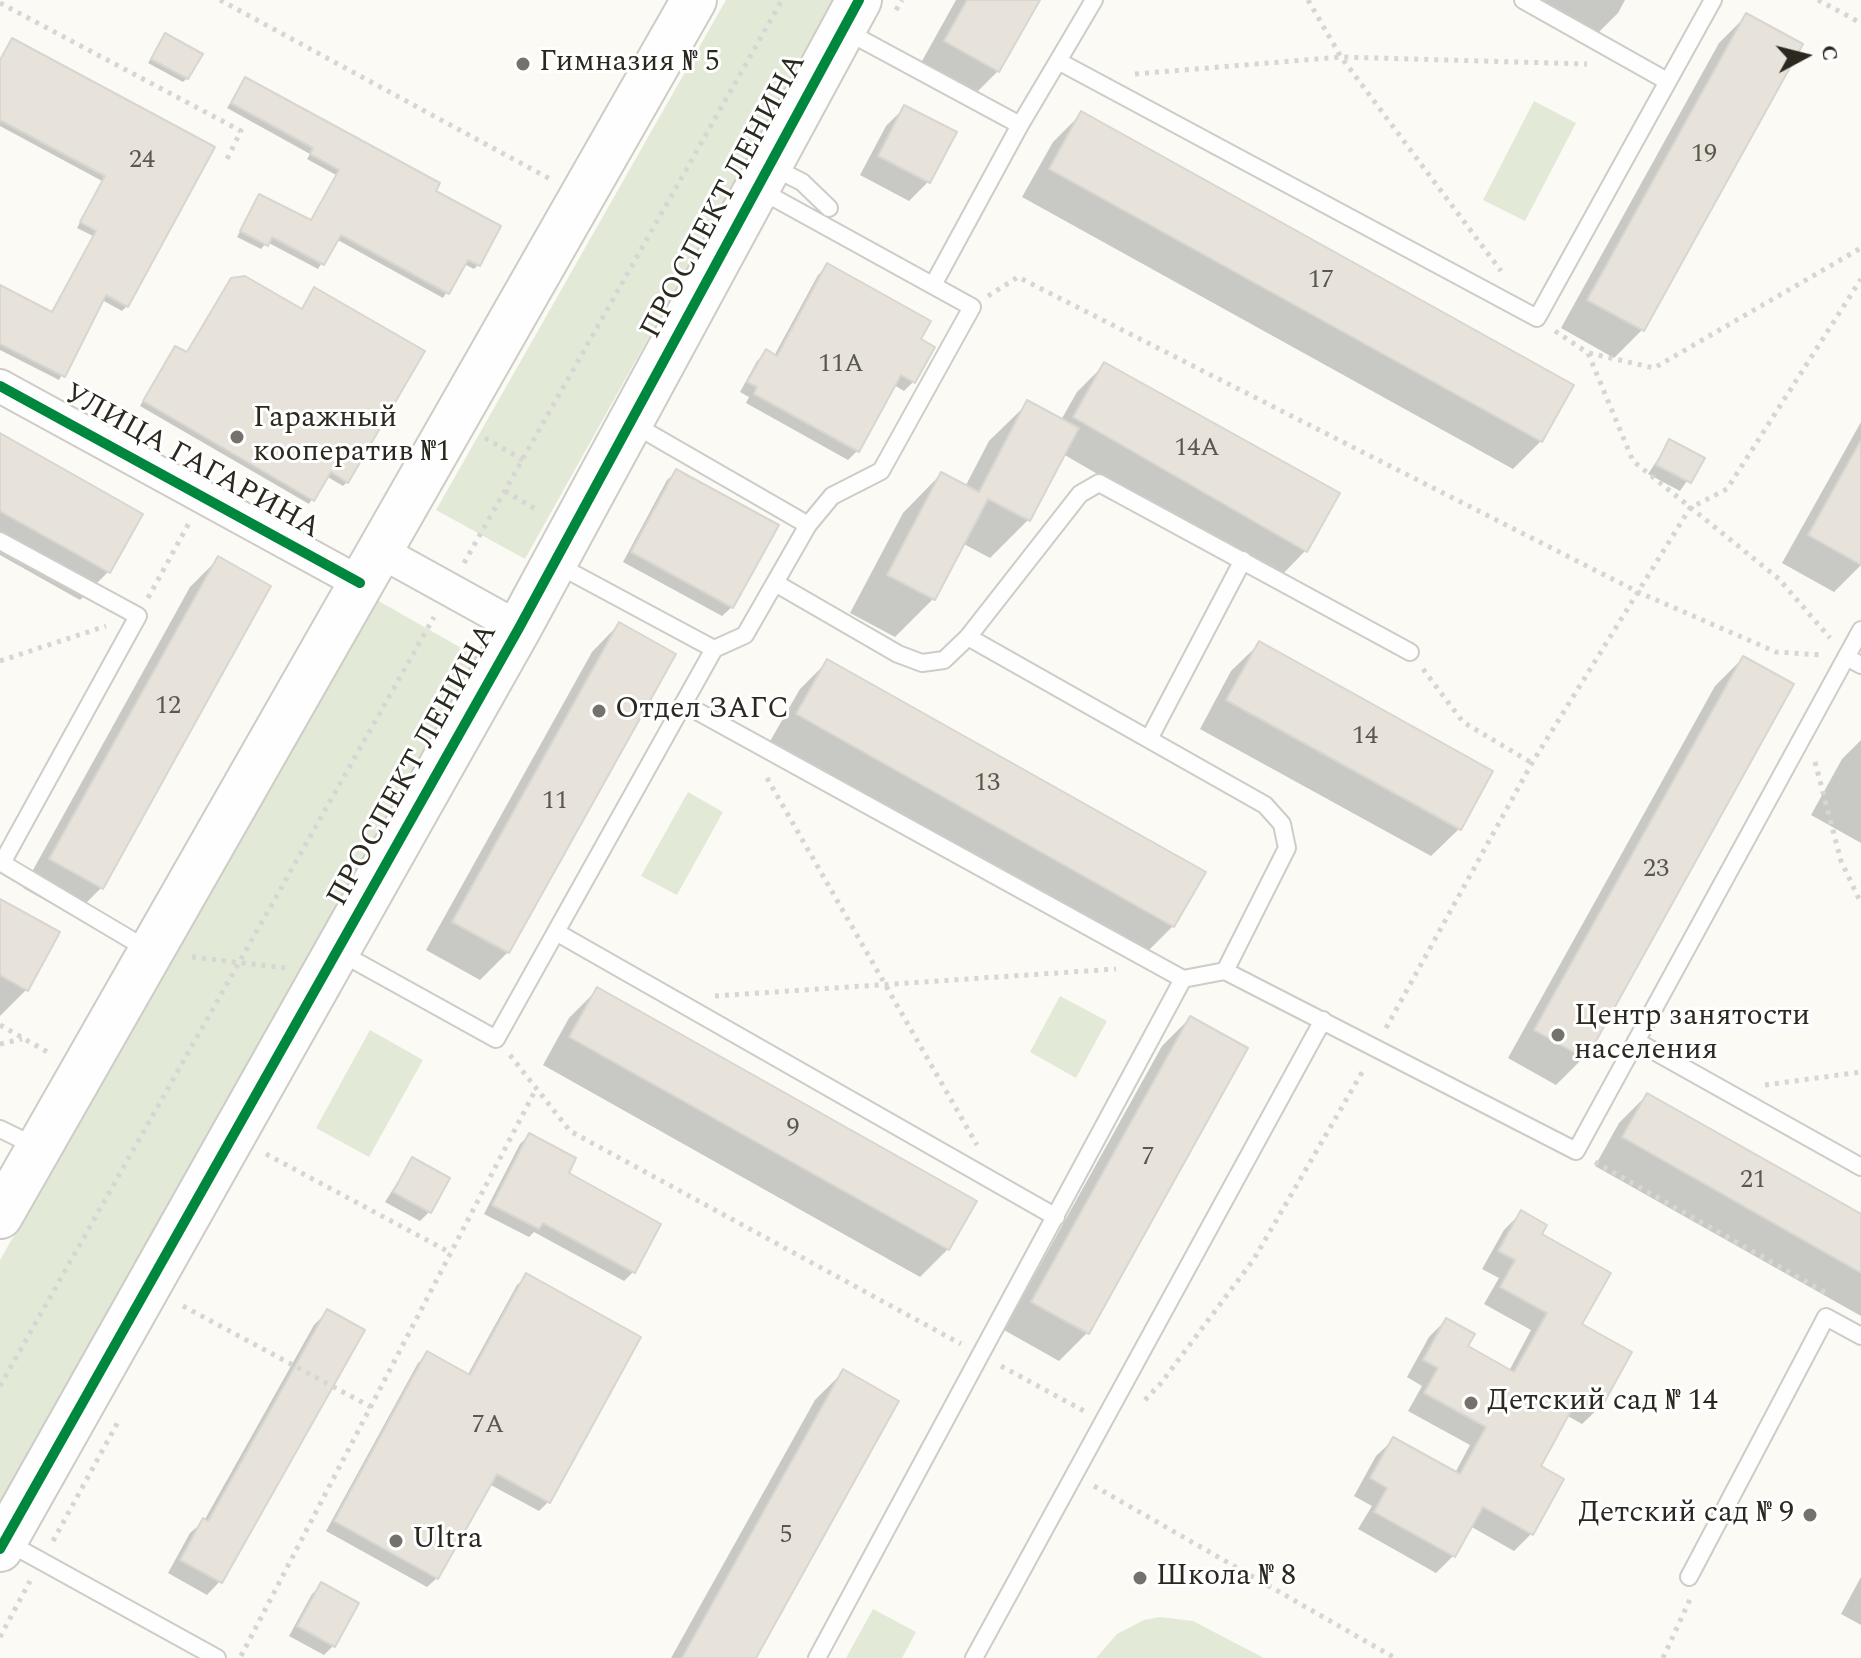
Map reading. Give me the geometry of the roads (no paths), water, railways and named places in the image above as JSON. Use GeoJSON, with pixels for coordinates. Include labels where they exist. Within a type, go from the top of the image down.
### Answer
{"type":"FeatureCollection","features":[{"type":"Feature","properties":{"kind":"street"},"geometry":{"type":"LineString","coordinates":[[0,1216],[39,1148],[171,954],[369,567],[694,0]]}},
{"type":"Feature","properties":{"kind":"street","name":"ПРОСПЕКТ ЛЕНИНА"},"geometry":{"type":"LineString","coordinates":[[2,1545],[519,628],[851,15]]}},
{"type":"Feature","properties":{"kind":"street","name":"УЛИЦА ГАГАРИНА"},"geometry":{"type":"LineString","coordinates":[[0,386],[203,497],[369,567],[449,589],[519,628]]}},
{"type":"Feature","properties":{"kind":"lane"},"geometry":{"type":"LineString","coordinates":[[933,285],[1020,125],[1094,0]]}},
{"type":"Feature","properties":{"kind":"lane"},"geometry":{"type":"LineString","coordinates":[[1523,0],[1667,81]]}},
{"type":"Feature","properties":{"kind":"lane"},"geometry":{"type":"LineString","coordinates":[[1058,61],[1537,318],[1713,0]]}},
{"type":"Feature","properties":{"kind":"lane"},"geometry":{"type":"LineString","coordinates":[[851,15],[1020,125]]}},
{"type":"Feature","properties":{"kind":"lane"},"geometry":{"type":"LineString","coordinates":[[764,178],[802,182],[829,208]]}},
{"type":"Feature","properties":{"kind":"lane"},"geometry":{"type":"LineString","coordinates":[[337,951],[496,1039],[714,649],[745,635],[777,584],[808,525],[832,496],[875,477],[881,471],[972,307],[764,178]]}},
{"type":"Feature","properties":{"kind":"lane"},"geometry":{"type":"LineString","coordinates":[[630,422],[808,525]]}},
{"type":"Feature","properties":{"kind":"lane"},"geometry":{"type":"LineString","coordinates":[[777,584],[898,654],[922,663],[944,660],[968,637],[1080,494],[1099,483],[1410,652]]}},
{"type":"Feature","properties":{"kind":"lane"},"geometry":{"type":"LineString","coordinates":[[0,541],[138,616],[1,862],[171,954]]}},
{"type":"Feature","properties":{"kind":"lane"},"geometry":{"type":"LineString","coordinates":[[1149,739],[1243,560]]}},
{"type":"Feature","properties":{"kind":"lane"},"geometry":{"type":"LineString","coordinates":[[554,563],[714,649]]}},
{"type":"Feature","properties":{"kind":"lane"},"geometry":{"type":"LineString","coordinates":[[684,704],[1183,979],[1225,971],[1377,1046],[1576,1151],[1806,730],[1854,661],[1861,630]]}},
{"type":"Feature","properties":{"kind":"lane"},"geometry":{"type":"LineString","coordinates":[[968,637],[1265,805],[1282,824],[1287,848],[1225,971]]}},
{"type":"Feature","properties":{"kind":"lane"},"geometry":{"type":"LineString","coordinates":[[556,932],[1056,1217]]}},
{"type":"Feature","properties":{"kind":"lane"},"geometry":{"type":"LineString","coordinates":[[817,1658],[1183,979]]}},
{"type":"Feature","properties":{"kind":"lane"},"geometry":{"type":"LineString","coordinates":[[974,1658],[1323,1020]]}},
{"type":"Feature","properties":{"kind":"lane"},"geometry":{"type":"LineString","coordinates":[[1636,1041],[1861,1167]]}},
{"type":"Feature","properties":{"kind":"lane"},"geometry":{"type":"LineString","coordinates":[[0,1129],[39,1148]]}},
{"type":"Feature","properties":{"kind":"lane"},"geometry":{"type":"LineString","coordinates":[[1689,1577],[1826,1317],[1861,1336]]}},
{"type":"Feature","properties":{"kind":"lane"},"geometry":{"type":"LineString","coordinates":[[2,1545],[217,1658]]}},
{"type":"Feature","properties":{"kind":"place","name":"Гимназия № 5"},"geometry":{"type":"Point","coordinates":[523,64]}},
{"type":"Feature","properties":{"kind":"place","name":"Гаражный кооператив №1"},"geometry":{"type":"Point","coordinates":[237,437]}},
{"type":"Feature","properties":{"kind":"place","name":"Отдел ЗАГС"},"geometry":{"type":"Point","coordinates":[599,711]}},
{"type":"Feature","properties":{"kind":"place","name":"Центр занятости населения"},"geometry":{"type":"Point","coordinates":[1558,1035]}},
{"type":"Feature","properties":{"kind":"place","name":"Детский сад № 14"},"geometry":{"type":"Point","coordinates":[1471,1403]}},
{"type":"Feature","properties":{"kind":"place","name":"Детский сад № 9"},"geometry":{"type":"Point","coordinates":[1810,1515]}},
{"type":"Feature","properties":{"kind":"place","name":"Ultra"},"geometry":{"type":"Point","coordinates":[396,1541]}},
{"type":"Feature","properties":{"kind":"place","name":"Школа № 8"},"geometry":{"type":"Point","coordinates":[1140,1578]}}]}
